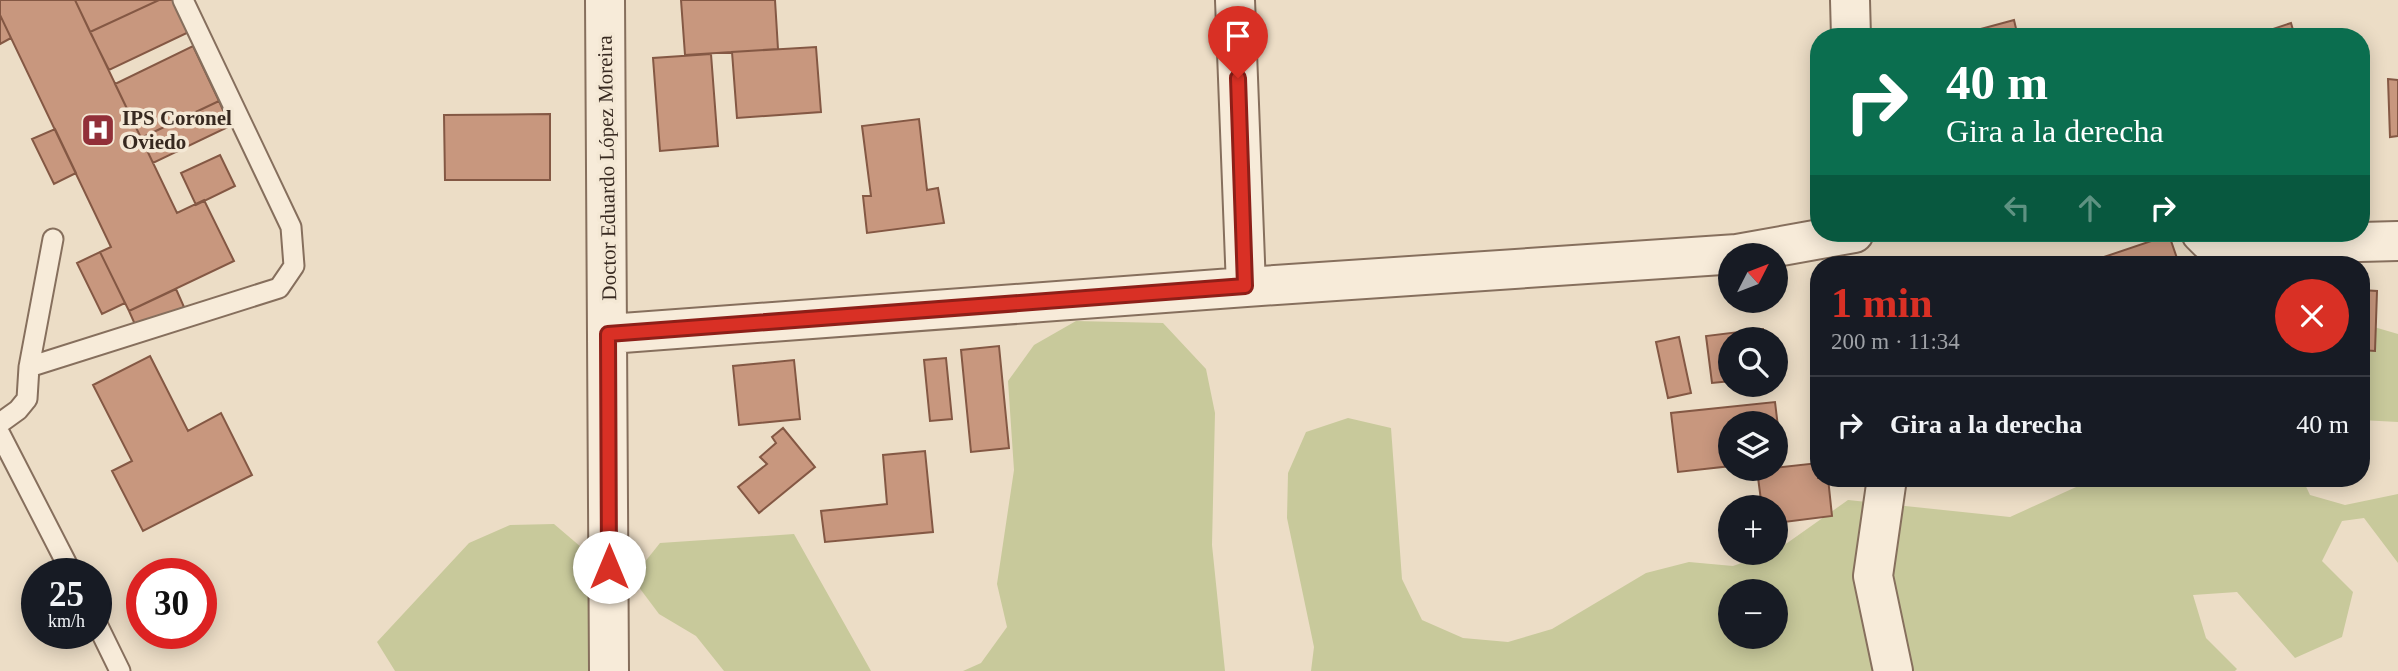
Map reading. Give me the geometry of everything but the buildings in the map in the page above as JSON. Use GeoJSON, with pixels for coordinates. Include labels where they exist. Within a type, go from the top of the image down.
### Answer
{"type":"FeatureCollection","features":[{"type":"Feature","properties":{"kind":"street","name":"Doctor Eduardo López Moreira"},"geometry":{"type":"LineString","coordinates":[[605,0],[610,671]]}},
{"type":"Feature","properties":{"kind":"street"},"geometry":{"type":"LineString","coordinates":[[1235,0],[1245,286]]}},
{"type":"Feature","properties":{"kind":"street"},"geometry":{"type":"LineString","coordinates":[[1850,0],[1851,28]]}},
{"type":"Feature","properties":{"kind":"street"},"geometry":{"type":"LineString","coordinates":[[608,334],[1245,286],[1737,254],[1810,241]]}},
{"type":"Feature","properties":{"kind":"street"},"geometry":{"type":"LineString","coordinates":[[2370,242],[2398,241]]}},
{"type":"Feature","properties":{"kind":"street"},"geometry":{"type":"LineString","coordinates":[[2220,242],[2254,245],[2362,242]]}},
{"type":"Feature","properties":{"kind":"street"},"geometry":{"type":"LineString","coordinates":[[1886,487],[1873,576],[1893,671]]}},
{"type":"Feature","properties":{"kind":"lane"},"geometry":{"type":"LineString","coordinates":[[29,367],[279,288],[295,266],[291,227],[183,0]]}},
{"type":"Feature","properties":{"kind":"lane"},"geometry":{"type":"LineString","coordinates":[[0,423],[18,410],[26,399],[29,367],[53,239]]}},
{"type":"Feature","properties":{"kind":"lane"},"geometry":{"type":"LineString","coordinates":[[0,434],[64,558]]}},
{"type":"Feature","properties":{"kind":"lane"},"geometry":{"type":"LineString","coordinates":[[109,649],[120,671]]}},
{"type":"Feature","properties":{"kind":"green space"},"geometry":{"type":"Polygon","coordinates":[[[1076,321],[1163,323],[1206,369],[1215,413],[1212,545],[1225,671],[963,671],[981,663],[1007,627],[997,584],[1014,470],[1008,381],[1034,345],[1076,321]]]}},
{"type":"Feature","properties":{"kind":"green space"},"geometry":{"type":"Polygon","coordinates":[[[2374,327],[2398,334],[2398,422],[2370,420],[2370,330],[2374,327]]]}},
{"type":"Feature","properties":{"kind":"green space"},"geometry":{"type":"Polygon","coordinates":[[[1348,418],[1391,428],[1402,579],[1422,620],[1463,638],[1508,642],[1552,629],[1646,573],[1689,562],[1733,566],[1788,565],[1788,542],[1848,500],[2010,517],[2076,487],[2306,487],[2310,495],[2345,505],[2398,494],[2398,563],[2364,518],[2342,521],[2322,561],[2353,592],[2342,637],[2295,658],[2237,592],[2193,595],[2206,638],[2237,669],[2235,671],[1311,671],[1314,647],[1287,518],[1288,473],[1306,432],[1348,418]]]}},
{"type":"Feature","properties":{"kind":"green space"},"geometry":{"type":"Polygon","coordinates":[[[554,524],[588,553],[593,643],[601,671],[395,671],[377,642],[469,543],[510,525],[554,524]]]}},
{"type":"Feature","properties":{"kind":"green space"},"geometry":{"type":"Polygon","coordinates":[[[794,534],[871,671],[724,671],[696,636],[659,614],[632,578],[660,543],[794,534]]]}},
{"type":"Feature","properties":{"kind":"place","name":"IPS Coronel Oviedo"},"geometry":{"type":"Point","coordinates":[98,130]}},
{"type":"Feature","properties":{"kind":"route"},"geometry":{"type":"LineString","coordinates":[[609,567],[608,334],[1245,286],[1238,78]]}}]}
